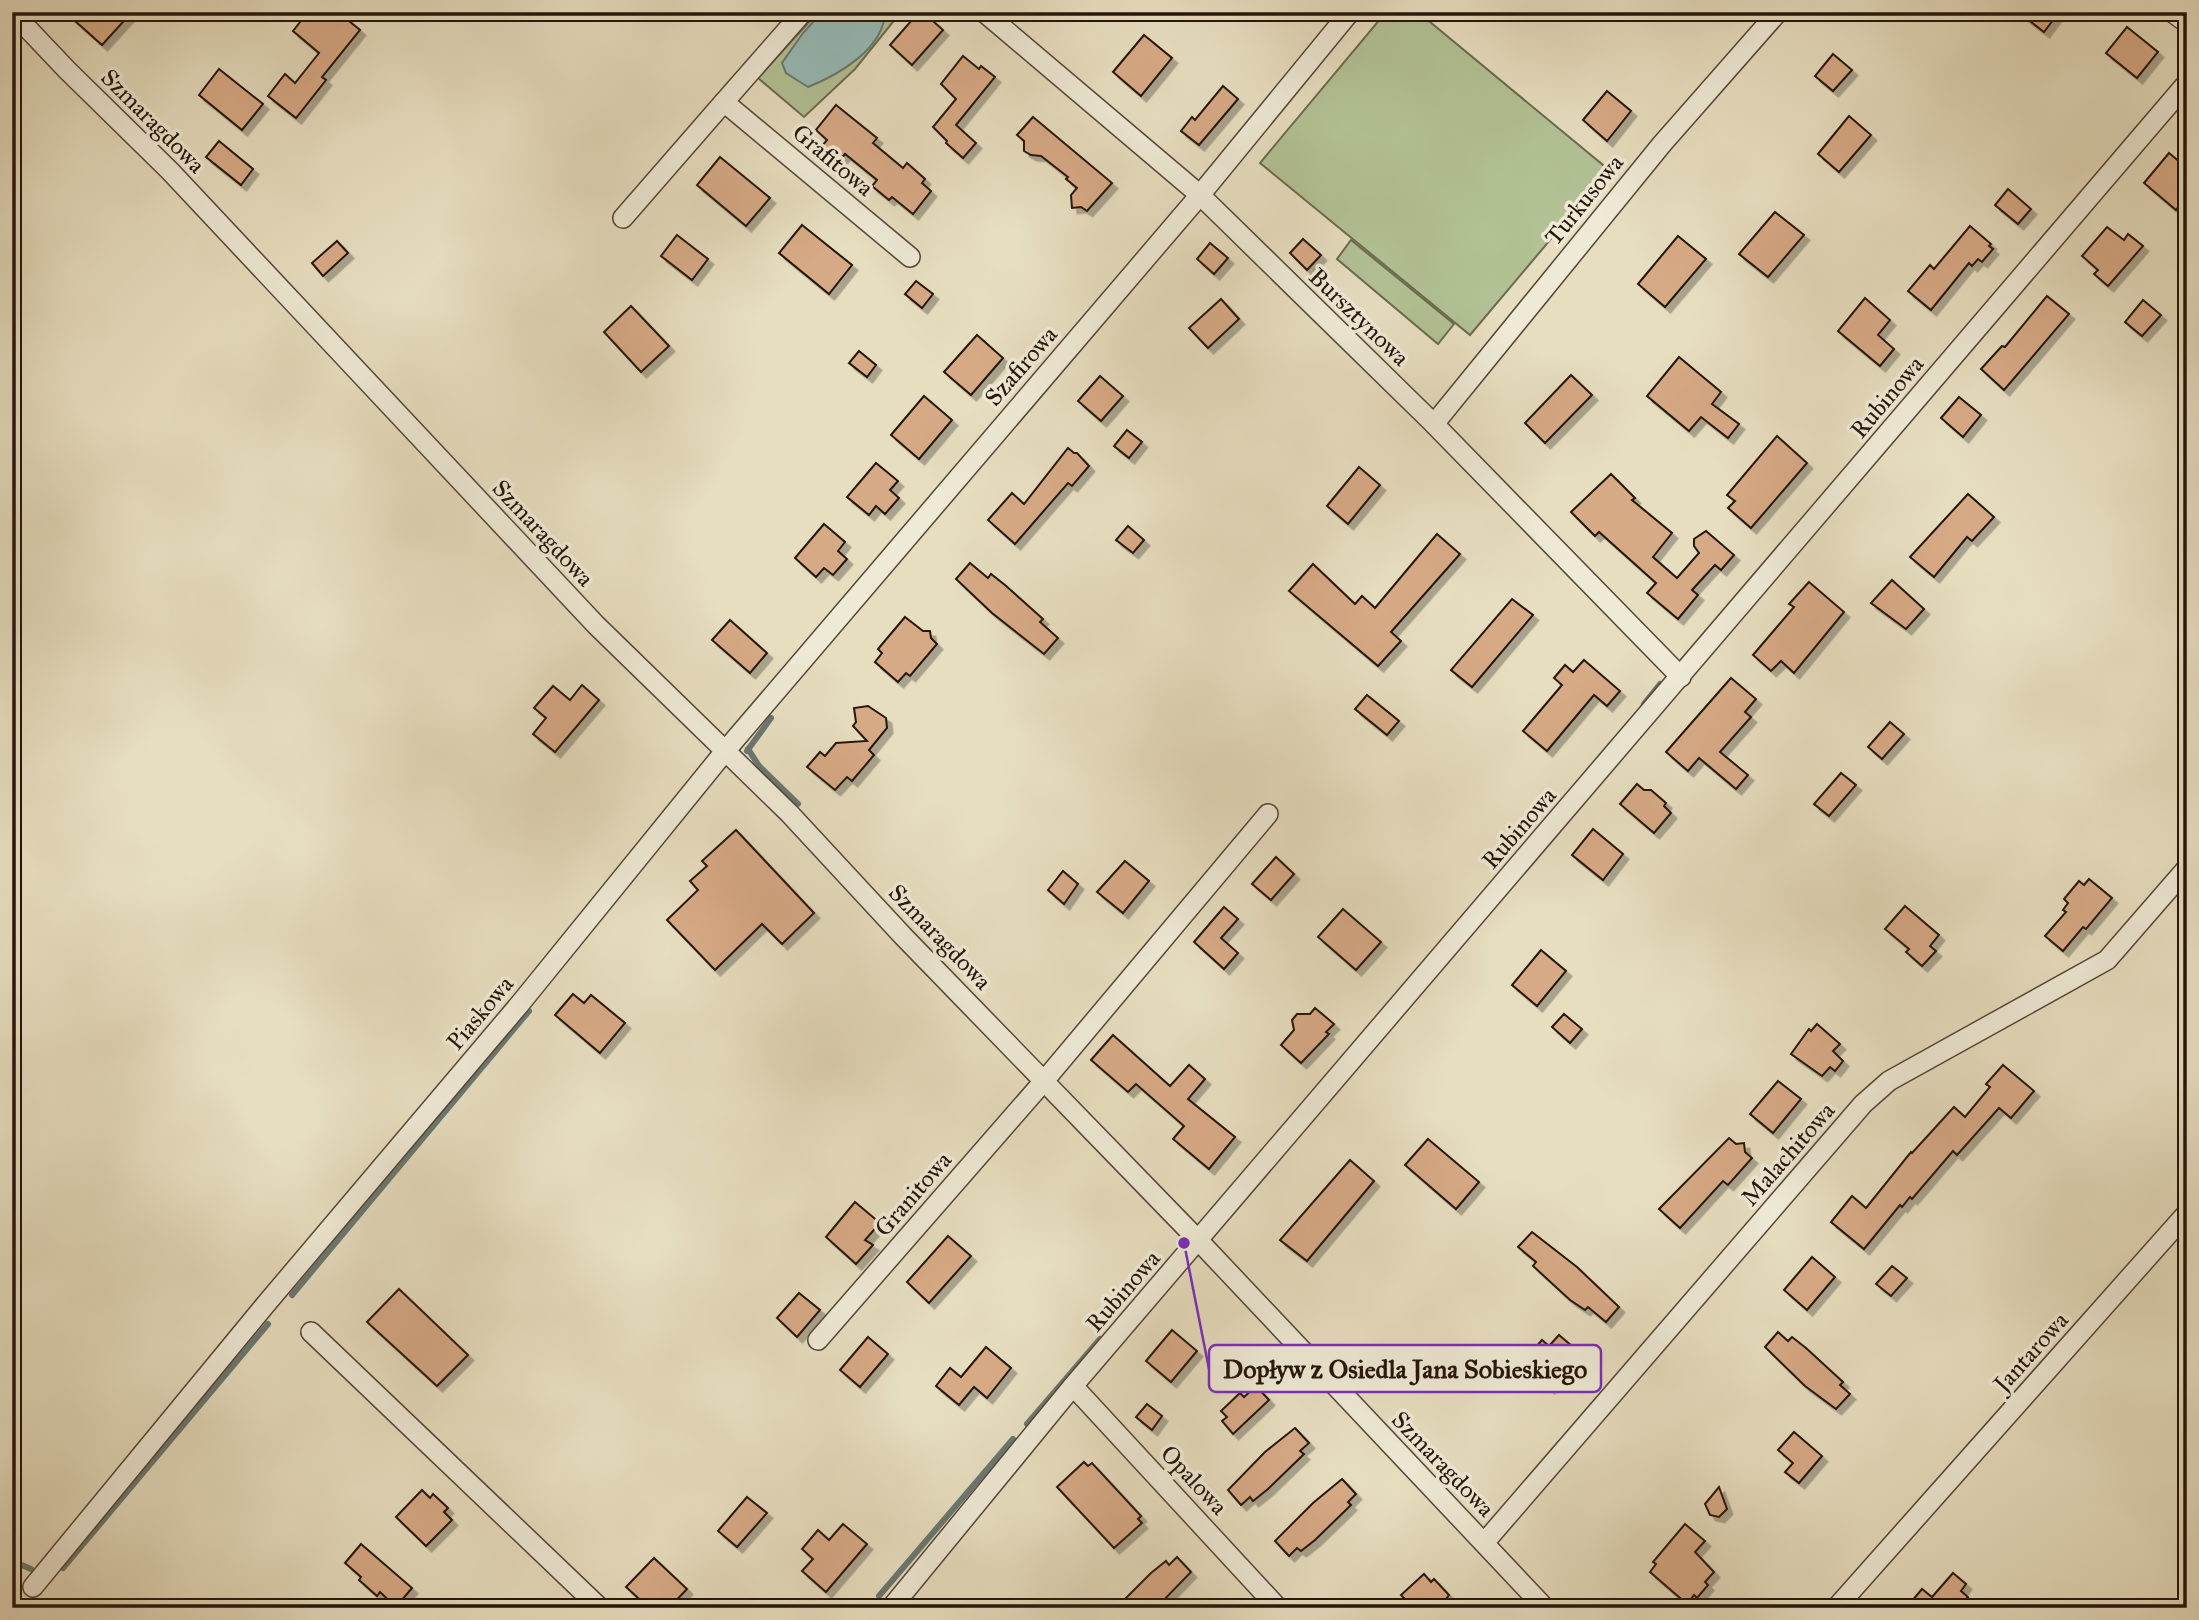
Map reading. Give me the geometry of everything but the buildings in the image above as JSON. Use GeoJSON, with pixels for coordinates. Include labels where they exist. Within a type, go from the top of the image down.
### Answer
{"type":"FeatureCollection","features":[{"type":"Feature","properties":{"kind":"street","name":"Szmaragdowa"},"geometry":{"type":"LineString","coordinates":[[12,12],[170,171],[596,625],[726,750],[1198,1240],[1545,1608]]}},
{"type":"Feature","properties":{"kind":"street"},"geometry":{"type":"LineString","coordinates":[[623,218],[803,12]]}},
{"type":"Feature","properties":{"kind":"street","name":"Bursztynowa"},"geometry":{"type":"LineString","coordinates":[[984,12],[1200,195],[1434,424],[1681,677]]}},
{"type":"Feature","properties":{"kind":"street","name":"Szafirowa"},"geometry":{"type":"LineString","coordinates":[[726,750],[1200,195],[1350,12]]}},
{"type":"Feature","properties":{"kind":"street","name":"Turkusowa"},"geometry":{"type":"LineString","coordinates":[[1434,424],[1662,144],[1778,12]]}},
{"type":"Feature","properties":{"kind":"street"},"geometry":{"type":"LineString","coordinates":[[2172,12],[2187,23]]}},
{"type":"Feature","properties":{"kind":"street","name":"Rubinowa"},"geometry":{"type":"LineString","coordinates":[[891,1608],[1073,1386],[2187,83]]}},
{"type":"Feature","properties":{"kind":"street","name":"Grafitowa"},"geometry":{"type":"LineString","coordinates":[[724,102],[910,257]]}},
{"type":"Feature","properties":{"kind":"street","name":"Piaskowa"},"geometry":{"type":"LineString","coordinates":[[33,1587],[266,1304],[519,1004],[726,750]]}},
{"type":"Feature","properties":{"kind":"street"},"geometry":{"type":"LineString","coordinates":[[1044,1081],[1268,814]]}},
{"type":"Feature","properties":{"kind":"street","name":"Malachitowa"},"geometry":{"type":"LineString","coordinates":[[1484,1543],[1863,1104],[1889,1081],[2107,960],[2187,868]]}},
{"type":"Feature","properties":{"kind":"street","name":"Granitowa"},"geometry":{"type":"LineString","coordinates":[[818,1339],[1044,1081]]}},
{"type":"Feature","properties":{"kind":"street","name":"Jantarowa"},"geometry":{"type":"LineString","coordinates":[[1836,1608],[2187,1213]]}},
{"type":"Feature","properties":{"kind":"street"},"geometry":{"type":"LineString","coordinates":[[311,1332],[600,1608]]}},
{"type":"Feature","properties":{"kind":"street","name":"Opalowa"},"geometry":{"type":"LineString","coordinates":[[1073,1386],[1278,1608]]}},
{"type":"Feature","properties":{"kind":"green space"},"geometry":{"type":"Polygon","coordinates":[[[818,12],[901,12],[855,69],[804,117],[758,78],[818,12]]]}},
{"type":"Feature","properties":{"kind":"green space"},"geometry":{"type":"Polygon","coordinates":[[[1386,12],[1418,12],[1609,170],[1470,335],[1260,163],[1386,12]]]}},
{"type":"Feature","properties":{"kind":"green space"},"geometry":{"type":"Polygon","coordinates":[[[1351,240],[1454,324],[1438,344],[1337,259],[1351,240]]]}},
{"type":"Feature","properties":{"kind":"water"},"geometry":{"type":"Polygon","coordinates":[[[822,12],[885,12],[883,25],[868,49],[845,68],[808,87],[786,73],[782,63],[822,12]]]}},
{"type":"Feature","properties":{"kind":"waterway"},"geometry":{"type":"LineString","coordinates":[[1644,704],[1660,684]]}},
{"type":"Feature","properties":{"kind":"waterway"},"geometry":{"type":"LineString","coordinates":[[747,751],[771,718]]}},
{"type":"Feature","properties":{"kind":"waterway"},"geometry":{"type":"LineString","coordinates":[[748,749],[759,766],[798,804]]}},
{"type":"Feature","properties":{"kind":"waterway"},"geometry":{"type":"LineString","coordinates":[[292,1295],[529,1011]]}},
{"type":"Feature","properties":{"kind":"waterway"},"geometry":{"type":"LineString","coordinates":[[63,1568],[268,1324]]}},
{"type":"Feature","properties":{"kind":"waterway"},"geometry":{"type":"LineString","coordinates":[[1027,1424],[1100,1339]]}},
{"type":"Feature","properties":{"kind":"waterway"},"geometry":{"type":"LineString","coordinates":[[879,1596],[1013,1439]]}},
{"type":"Feature","properties":{"kind":"waterway"},"geometry":{"type":"LineString","coordinates":[[12,1561],[31,1569]]}},
{"type":"Feature","properties":{"kind":"place","name":"Dopływ z Osiedla Jana Sobieskiego"},"geometry":{"type":"Point","coordinates":[1184,1243]}}]}
